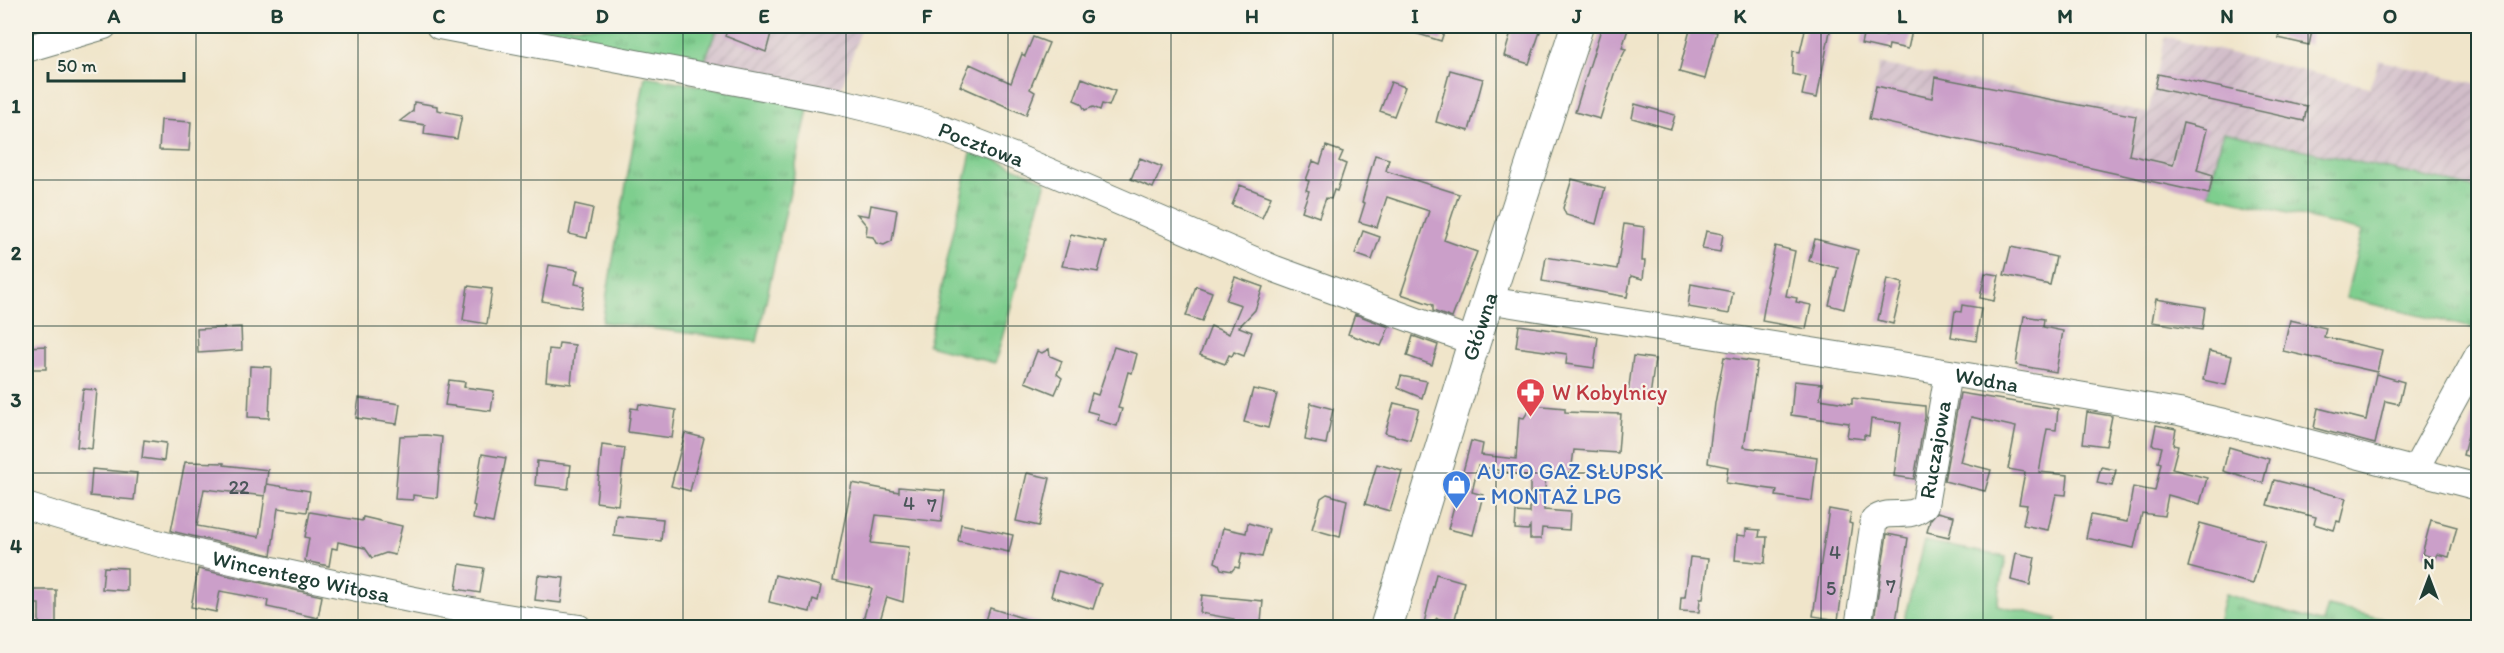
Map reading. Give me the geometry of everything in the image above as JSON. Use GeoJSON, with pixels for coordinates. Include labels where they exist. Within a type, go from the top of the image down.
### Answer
{"type":"FeatureCollection","features":[{"type":"Feature","properties":{"kind":"main road","name":"Główna"},"geometry":{"type":"LineString","coordinates":[[1386,627],[1487,300],[1577,26]]}},
{"type":"Feature","properties":{"kind":"street"},"geometry":{"type":"LineString","coordinates":[[26,49],[104,26]]}},
{"type":"Feature","properties":{"kind":"street","name":"Pocztowa"},"geometry":{"type":"LineString","coordinates":[[439,26],[837,101],[927,123],[1018,158],[1275,269],[1474,342]]}},
{"type":"Feature","properties":{"kind":"street","name":"Wodna"},"geometry":{"type":"LineString","coordinates":[[1487,300],[2179,412],[2268,432],[2478,487]]}},
{"type":"Feature","properties":{"kind":"street"},"geometry":{"type":"LineString","coordinates":[[2415,470],[2478,355]]}},
{"type":"Feature","properties":{"kind":"street","name":"Ruczajowa"},"geometry":{"type":"LineString","coordinates":[[1858,627],[1874,520],[1879,516],[1915,513],[1925,505],[1948,373]]}},
{"type":"Feature","properties":{"kind":"street","name":"Wincentego Witosa"},"geometry":{"type":"LineString","coordinates":[[26,506],[131,538],[188,552],[497,617],[579,627]]}},
{"type":"Feature","properties":{"kind":"shaded area"},"geometry":{"type":"Polygon","coordinates":[[[718,26],[862,26],[837,101],[698,76],[718,26]]]}},
{"type":"Feature","properties":{"kind":"shaded area"},"geometry":{"type":"Polygon","coordinates":[[[2165,37],[2370,87],[2379,60],[2478,84],[2478,189],[2223,132],[2209,194],[1869,119],[1879,64],[2148,113],[2165,37]]]}},
{"type":"Feature","properties":{"kind":"green space"},"geometry":{"type":"Polygon","coordinates":[[[489,26],[718,26],[701,70],[489,26]]]}},
{"type":"Feature","properties":{"kind":"green space"},"geometry":{"type":"Polygon","coordinates":[[[645,76],[809,105],[757,342],[602,322],[645,76]]]}},
{"type":"Feature","properties":{"kind":"green space"},"geometry":{"type":"Polygon","coordinates":[[[2223,132],[2478,189],[2477,329],[2346,298],[2362,231],[2209,194],[2223,132]]]}},
{"type":"Feature","properties":{"kind":"green space"},"geometry":{"type":"Polygon","coordinates":[[[972,149],[1046,181],[995,363],[928,345],[972,149]]]}},
{"type":"Feature","properties":{"kind":"green space"},"geometry":{"type":"Polygon","coordinates":[[[1924,541],[2006,557],[1997,605],[2057,619],[2054,627],[1902,627],[1924,541]]]}},
{"type":"Feature","properties":{"kind":"green space"},"geometry":{"type":"Polygon","coordinates":[[[2225,594],[2323,623],[2328,606],[2418,627],[2217,627],[2225,594]]]}},
{"type":"Feature","properties":{"kind":"building"},"geometry":{"type":"Polygon","coordinates":[[[729,26],[773,26],[766,52],[725,36],[729,26]]]}},
{"type":"Feature","properties":{"kind":"building"},"geometry":{"type":"Polygon","coordinates":[[[1402,26],[1446,26],[1441,41],[1402,29],[1402,26]]]}},
{"type":"Feature","properties":{"kind":"building"},"geometry":{"type":"Polygon","coordinates":[[[1513,26],[1542,26],[1529,64],[1504,56],[1513,26]]]}},
{"type":"Feature","properties":{"kind":"building"},"geometry":{"type":"Polygon","coordinates":[[[1602,26],[1629,26],[1622,48],[1626,49],[1615,71],[1600,119],[1575,112],[1602,26]]]}},
{"type":"Feature","properties":{"kind":"building"},"geometry":{"type":"Polygon","coordinates":[[[1691,26],[1717,32],[1705,79],[1679,72],[1691,26]]]}},
{"type":"Feature","properties":{"kind":"building"},"geometry":{"type":"Polygon","coordinates":[[[1806,26],[1831,26],[1817,98],[1802,95],[1806,77],[1792,74],[1793,51],[1800,52],[1806,26]]]}},
{"type":"Feature","properties":{"kind":"building"},"geometry":{"type":"Polygon","coordinates":[[[1888,26],[1913,26],[1908,49],[1889,45],[1888,50],[1861,44],[1864,30],[1886,35],[1888,26]]]}},
{"type":"Feature","properties":{"kind":"building"},"geometry":{"type":"Polygon","coordinates":[[[2281,26],[2313,26],[2309,45],[2278,38],[2281,26]]]}},
{"type":"Feature","properties":{"kind":"building"},"geometry":{"type":"Polygon","coordinates":[[[1033,37],[1049,43],[1030,89],[1035,92],[1026,115],[960,86],[970,64],[1011,83],[1022,54],[1025,56],[1033,37]]]}},
{"type":"Feature","properties":{"kind":"building"},"geometry":{"type":"Polygon","coordinates":[[[1450,70],[1483,79],[1469,131],[1436,122],[1450,70]]]}},
{"type":"Feature","properties":{"kind":"building"},"geometry":{"type":"Polygon","coordinates":[[[2158,74],[2307,106],[2304,121],[2155,88],[2158,74]]]}},
{"type":"Feature","properties":{"kind":"building"},"geometry":{"type":"Polygon","coordinates":[[[1935,77],[2136,116],[2129,155],[2173,165],[2183,123],[2207,129],[2197,170],[2213,175],[2209,194],[1869,119],[1876,86],[1932,98],[1935,77]]]}},
{"type":"Feature","properties":{"kind":"building"},"geometry":{"type":"Polygon","coordinates":[[[1082,78],[1115,91],[1109,106],[1102,104],[1100,110],[1093,107],[1085,110],[1081,103],[1074,100],[1082,78]]]}},
{"type":"Feature","properties":{"kind":"building"},"geometry":{"type":"Polygon","coordinates":[[[1391,82],[1405,87],[1394,116],[1380,111],[1391,82]]]}},
{"type":"Feature","properties":{"kind":"building"},"geometry":{"type":"Polygon","coordinates":[[[414,102],[437,106],[437,110],[462,115],[457,139],[424,134],[425,125],[400,121],[413,111],[414,102]]]}},
{"type":"Feature","properties":{"kind":"building"},"geometry":{"type":"Polygon","coordinates":[[[1635,104],[1675,115],[1671,129],[1632,118],[1635,104]]]}},
{"type":"Feature","properties":{"kind":"building"},"geometry":{"type":"Polygon","coordinates":[[[161,120],[191,122],[189,151],[159,150],[161,120]]]}},
{"type":"Feature","properties":{"kind":"building"},"geometry":{"type":"Polygon","coordinates":[[[1326,146],[1343,152],[1339,161],[1346,164],[1337,191],[1334,190],[1331,199],[1326,198],[1319,217],[1302,211],[1309,191],[1306,190],[1309,181],[1306,180],[1313,161],[1320,164],[1326,146]]]}},
{"type":"Feature","properties":{"kind":"building"},"geometry":{"type":"Polygon","coordinates":[[[1375,155],[1389,159],[1386,171],[1459,194],[1444,240],[1477,252],[1452,318],[1433,311],[1433,305],[1401,294],[1429,211],[1387,197],[1377,227],[1359,222],[1375,155]]]}},
{"type":"Feature","properties":{"kind":"building"},"geometry":{"type":"Polygon","coordinates":[[[1140,158],[1162,167],[1153,188],[1131,179],[1140,158]]]}},
{"type":"Feature","properties":{"kind":"building"},"geometry":{"type":"Polygon","coordinates":[[[1572,179],[1605,188],[1596,224],[1566,215],[1563,208],[1572,179]]]}},
{"type":"Feature","properties":{"kind":"building"},"geometry":{"type":"Polygon","coordinates":[[[1240,185],[1271,197],[1262,218],[1232,205],[1240,185]]]}},
{"type":"Feature","properties":{"kind":"building"},"geometry":{"type":"Polygon","coordinates":[[[575,204],[593,208],[587,238],[569,234],[575,204]]]}},
{"type":"Feature","properties":{"kind":"building"},"geometry":{"type":"Polygon","coordinates":[[[871,205],[897,210],[892,241],[884,245],[876,243],[873,237],[866,236],[867,226],[857,214],[869,216],[871,205]]]}},
{"type":"Feature","properties":{"kind":"building"},"geometry":{"type":"Polygon","coordinates":[[[1624,224],[1644,227],[1643,279],[1631,276],[1627,297],[1542,281],[1546,257],[1617,269],[1624,224]]]}},
{"type":"Feature","properties":{"kind":"building"},"geometry":{"type":"Polygon","coordinates":[[[1363,231],[1380,237],[1372,260],[1355,254],[1363,231]]]}},
{"type":"Feature","properties":{"kind":"building"},"geometry":{"type":"Polygon","coordinates":[[[1706,231],[1723,234],[1720,252],[1702,249],[1706,231]]]}},
{"type":"Feature","properties":{"kind":"building"},"geometry":{"type":"Polygon","coordinates":[[[1071,234],[1106,242],[1098,272],[1062,266],[1071,234]]]}},
{"type":"Feature","properties":{"kind":"building"},"geometry":{"type":"Polygon","coordinates":[[[1815,239],[1858,250],[1844,309],[1829,305],[1838,268],[1809,261],[1815,239]]]}},
{"type":"Feature","properties":{"kind":"building"},"geometry":{"type":"Polygon","coordinates":[[[1775,246],[1795,251],[1786,296],[1797,298],[1796,302],[1811,305],[1806,329],[1762,321],[1768,286],[1766,286],[1775,246]]]}},
{"type":"Feature","properties":{"kind":"building"},"geometry":{"type":"Polygon","coordinates":[[[2011,247],[2056,257],[2050,285],[2004,275],[2011,247]]]}},
{"type":"Feature","properties":{"kind":"building"},"geometry":{"type":"Polygon","coordinates":[[[549,265],[578,270],[575,284],[585,286],[581,308],[542,301],[549,265]]]}},
{"type":"Feature","properties":{"kind":"building"},"geometry":{"type":"Polygon","coordinates":[[[1985,273],[1999,275],[1994,301],[1980,298],[1985,273]]]}},
{"type":"Feature","properties":{"kind":"building"},"geometry":{"type":"Polygon","coordinates":[[[1235,277],[1263,287],[1255,310],[1239,327],[1252,332],[1244,356],[1234,352],[1232,356],[1229,355],[1225,364],[1200,355],[1211,326],[1229,334],[1241,305],[1226,300],[1235,277]]]}},
{"type":"Feature","properties":{"kind":"building"},"geometry":{"type":"Polygon","coordinates":[[[1887,279],[1903,283],[1893,324],[1878,320],[1887,279]]]}},
{"type":"Feature","properties":{"kind":"building"},"geometry":{"type":"Polygon","coordinates":[[[1691,284],[1733,292],[1729,314],[1688,307],[1691,284]]]}},
{"type":"Feature","properties":{"kind":"building"},"geometry":{"type":"Polygon","coordinates":[[[468,286],[492,289],[487,324],[463,320],[468,286]]]}},
{"type":"Feature","properties":{"kind":"building"},"geometry":{"type":"Polygon","coordinates":[[[1196,286],[1212,292],[1202,321],[1186,316],[1196,286]]]}},
{"type":"Feature","properties":{"kind":"building"},"geometry":{"type":"Polygon","coordinates":[[[2156,299],[2205,307],[2202,330],[2152,322],[2156,299]]]}},
{"type":"Feature","properties":{"kind":"building"},"geometry":{"type":"Polygon","coordinates":[[[1962,305],[1981,308],[1976,341],[1951,337],[1955,311],[1961,312],[1962,305]]]}},
{"type":"Feature","properties":{"kind":"building"},"geometry":{"type":"Polygon","coordinates":[[[1355,314],[1389,327],[1381,346],[1348,334],[1355,314]]]}},
{"type":"Feature","properties":{"kind":"building"},"geometry":{"type":"Polygon","coordinates":[[[2024,316],[2044,319],[2043,327],[2063,331],[2056,372],[2016,365],[2024,316]]]}},
{"type":"Feature","properties":{"kind":"building"},"geometry":{"type":"Polygon","coordinates":[[[2290,320],[2326,328],[2324,337],[2382,350],[2377,372],[2283,351],[2290,320]]]}},
{"type":"Feature","properties":{"kind":"building"},"geometry":{"type":"Polygon","coordinates":[[[1519,325],[1598,337],[1594,368],[1566,364],[1567,354],[1516,347],[1519,325]]]}},
{"type":"Feature","properties":{"kind":"building"},"geometry":{"type":"Polygon","coordinates":[[[241,327],[242,350],[198,353],[197,329],[241,327]]]}},
{"type":"Feature","properties":{"kind":"building"},"geometry":{"type":"Polygon","coordinates":[[[1413,336],[1438,345],[1432,365],[1407,356],[1413,336]]]}},
{"type":"Feature","properties":{"kind":"building"},"geometry":{"type":"Polygon","coordinates":[[[559,343],[575,345],[571,384],[546,381],[549,349],[558,350],[559,343]]]}},
{"type":"Feature","properties":{"kind":"building"},"geometry":{"type":"Polygon","coordinates":[[[46,346],[46,369],[26,369],[26,347],[46,346]]]}},
{"type":"Feature","properties":{"kind":"building"},"geometry":{"type":"Polygon","coordinates":[[[1114,347],[1137,354],[1132,373],[1128,372],[1118,408],[1122,409],[1117,426],[1097,420],[1098,414],[1087,411],[1092,393],[1098,395],[1114,347]]]}},
{"type":"Feature","properties":{"kind":"building"},"geometry":{"type":"Polygon","coordinates":[[[1049,349],[1050,356],[1062,361],[1057,374],[1062,378],[1055,394],[1025,382],[1037,351],[1042,353],[1049,349]]]}},
{"type":"Feature","properties":{"kind":"building"},"geometry":{"type":"Polygon","coordinates":[[[2209,351],[2232,356],[2226,385],[2203,380],[2209,351]]]}},
{"type":"Feature","properties":{"kind":"building"},"geometry":{"type":"Polygon","coordinates":[[[1633,356],[1655,359],[1650,397],[1628,394],[1633,356]]]}},
{"type":"Feature","properties":{"kind":"building"},"geometry":{"type":"Polygon","coordinates":[[[1724,357],[1757,362],[1744,447],[1817,457],[1812,501],[1776,496],[1777,490],[1726,483],[1728,467],[1708,463],[1715,403],[1724,357]]]}},
{"type":"Feature","properties":{"kind":"building"},"geometry":{"type":"Polygon","coordinates":[[[250,366],[271,367],[269,418],[248,417],[250,366]]]}},
{"type":"Feature","properties":{"kind":"building"},"geometry":{"type":"Polygon","coordinates":[[[2376,374],[2404,382],[2399,404],[2385,401],[2375,444],[2314,428],[2318,408],[2366,420],[2376,374]]]}},
{"type":"Feature","properties":{"kind":"building"},"geometry":{"type":"Polygon","coordinates":[[[1401,376],[1427,381],[1422,398],[1398,388],[1401,376]]]}},
{"type":"Feature","properties":{"kind":"building"},"geometry":{"type":"Polygon","coordinates":[[[449,380],[465,382],[464,387],[494,391],[491,411],[445,405],[449,380]]]}},
{"type":"Feature","properties":{"kind":"building"},"geometry":{"type":"Polygon","coordinates":[[[1794,381],[1822,384],[1820,399],[1852,404],[1852,398],[1925,406],[1914,479],[1894,476],[1901,423],[1871,419],[1869,436],[1864,435],[1864,439],[1847,437],[1849,423],[1791,415],[1794,381]]]}},
{"type":"Feature","properties":{"kind":"building"},"geometry":{"type":"Polygon","coordinates":[[[83,389],[97,390],[92,449],[77,447],[83,389]]]}},
{"type":"Feature","properties":{"kind":"building"},"geometry":{"type":"Polygon","coordinates":[[[1253,389],[1277,394],[1268,428],[1244,422],[1253,389]]]}},
{"type":"Feature","properties":{"kind":"building"},"geometry":{"type":"Polygon","coordinates":[[[1960,393],[2058,409],[2056,430],[2047,429],[2039,472],[2068,475],[2066,495],[2056,494],[2048,530],[2023,525],[2027,505],[2019,504],[2025,472],[2008,469],[2016,427],[1971,417],[1960,462],[1991,470],[1985,491],[1944,481],[1960,393]]]}},
{"type":"Feature","properties":{"kind":"building"},"geometry":{"type":"Polygon","coordinates":[[[359,398],[400,404],[397,424],[356,418],[359,398]]]}},
{"type":"Feature","properties":{"kind":"building"},"geometry":{"type":"Polygon","coordinates":[[[1311,403],[1333,409],[1326,444],[1305,440],[1311,403]]]}},
{"type":"Feature","properties":{"kind":"building"},"geometry":{"type":"Polygon","coordinates":[[[1394,403],[1419,409],[1410,440],[1385,433],[1394,403]]]}},
{"type":"Feature","properties":{"kind":"building"},"geometry":{"type":"Polygon","coordinates":[[[639,404],[676,410],[672,438],[628,432],[631,408],[638,409],[639,404]]]}},
{"type":"Feature","properties":{"kind":"building"},"geometry":{"type":"Polygon","coordinates":[[[1532,405],[1565,408],[1565,412],[1621,414],[1618,453],[1574,450],[1571,473],[1546,472],[1544,510],[1570,512],[1569,530],[1542,528],[1541,539],[1530,539],[1530,527],[1528,530],[1515,529],[1516,512],[1530,513],[1530,477],[1478,466],[1472,492],[1483,495],[1473,535],[1448,529],[1471,441],[1483,444],[1481,455],[1516,459],[1519,417],[1524,418],[1532,405]]]}},
{"type":"Feature","properties":{"kind":"building"},"geometry":{"type":"Polygon","coordinates":[[[2087,412],[2112,416],[2106,446],[2083,443],[2087,412]]]}},
{"type":"Feature","properties":{"kind":"building"},"geometry":{"type":"Polygon","coordinates":[[[2473,415],[2478,416],[2478,459],[2463,455],[2473,415]]]}},
{"type":"Feature","properties":{"kind":"building"},"geometry":{"type":"Polygon","coordinates":[[[2156,425],[2176,429],[2173,445],[2178,446],[2172,469],[2207,478],[2200,504],[2168,495],[2164,516],[2142,513],[2134,548],[2086,538],[2091,515],[2127,522],[2133,487],[2155,491],[2162,447],[2152,445],[2156,425]]]}},
{"type":"Feature","properties":{"kind":"building"},"geometry":{"type":"Polygon","coordinates":[[[685,433],[704,438],[690,491],[671,486],[685,433]]]}},
{"type":"Feature","properties":{"kind":"building"},"geometry":{"type":"Polygon","coordinates":[[[400,436],[442,437],[437,498],[413,495],[413,500],[395,499],[400,436]]]}},
{"type":"Feature","properties":{"kind":"building"},"geometry":{"type":"Polygon","coordinates":[[[144,440],[166,443],[164,461],[142,458],[144,440]]]}},
{"type":"Feature","properties":{"kind":"building"},"geometry":{"type":"Polygon","coordinates":[[[602,445],[625,448],[618,505],[596,502],[602,445]]]}},
{"type":"Feature","properties":{"kind":"building"},"geometry":{"type":"Polygon","coordinates":[[[2229,447],[2269,459],[2263,483],[2223,471],[2229,447]]]}},
{"type":"Feature","properties":{"kind":"building"},"geometry":{"type":"Polygon","coordinates":[[[482,454],[506,458],[493,523],[473,519],[475,506],[473,505],[482,454]]]}},
{"type":"Feature","properties":{"kind":"building"},"geometry":{"type":"Polygon","coordinates":[[[537,461],[571,465],[568,489],[535,485],[537,461]]]}},
{"type":"Feature","properties":{"kind":"building"},"geometry":{"type":"Polygon","coordinates":[[[185,462],[224,463],[224,465],[268,470],[265,495],[267,484],[310,491],[307,512],[278,508],[271,555],[171,531],[185,462]],[[204,489],[197,526],[259,537],[265,496],[204,489]]]}},
{"type":"Feature","properties":{"kind":"building"},"geometry":{"type":"Polygon","coordinates":[[[1377,464],[1402,471],[1390,511],[1365,504],[1377,464]]]}},
{"type":"Feature","properties":{"kind":"building"},"geometry":{"type":"Polygon","coordinates":[[[2101,467],[2116,470],[2112,486],[2097,483],[2101,467]]]}},
{"type":"Feature","properties":{"kind":"building"},"geometry":{"type":"Polygon","coordinates":[[[92,469],[137,473],[134,500],[90,496],[92,469]]]}},
{"type":"Feature","properties":{"kind":"building"},"geometry":{"type":"Polygon","coordinates":[[[1027,473],[1050,478],[1039,526],[1016,521],[1027,473]]]}},
{"type":"Feature","properties":{"kind":"building"},"geometry":{"type":"Polygon","coordinates":[[[2274,480],[2346,498],[2340,522],[2337,521],[2334,530],[2314,524],[2316,517],[2267,505],[2274,480]]]}},
{"type":"Feature","properties":{"kind":"building"},"geometry":{"type":"Polygon","coordinates":[[[852,483],[899,492],[899,487],[945,491],[941,522],[876,515],[871,543],[909,547],[903,602],[887,597],[878,627],[862,624],[872,588],[833,580],[852,483]]]}},
{"type":"Feature","properties":{"kind":"building"},"geometry":{"type":"Polygon","coordinates":[[[1327,494],[1347,500],[1340,537],[1312,529],[1321,498],[1327,494]]]}},
{"type":"Feature","properties":{"kind":"building"},"geometry":{"type":"Polygon","coordinates":[[[1829,509],[1851,513],[1849,523],[1852,524],[1838,620],[1813,616],[1829,509]]]}},
{"type":"Feature","properties":{"kind":"building"},"geometry":{"type":"Polygon","coordinates":[[[310,512],[362,521],[363,517],[402,526],[395,555],[386,553],[372,558],[365,548],[338,542],[337,549],[332,548],[329,566],[305,561],[309,538],[305,537],[310,512]]]}},
{"type":"Feature","properties":{"kind":"building"},"geometry":{"type":"Polygon","coordinates":[[[1937,512],[1954,516],[1949,537],[1927,532],[1930,520],[1937,512]]]}},
{"type":"Feature","properties":{"kind":"building"},"geometry":{"type":"Polygon","coordinates":[[[616,515],[663,519],[661,541],[614,536],[616,515]]]}},
{"type":"Feature","properties":{"kind":"building"},"geometry":{"type":"Polygon","coordinates":[[[2431,520],[2457,527],[2449,557],[2437,554],[2435,558],[2422,554],[2431,520]]]}},
{"type":"Feature","properties":{"kind":"building"},"geometry":{"type":"Polygon","coordinates":[[[1248,523],[1269,529],[1262,557],[1242,553],[1239,568],[1235,567],[1232,571],[1221,569],[1215,562],[1223,528],[1246,533],[1248,523]]]}},
{"type":"Feature","properties":{"kind":"building"},"geometry":{"type":"Polygon","coordinates":[[[2200,523],[2265,541],[2253,584],[2188,567],[2200,523]]]}},
{"type":"Feature","properties":{"kind":"building"},"geometry":{"type":"Polygon","coordinates":[[[961,524],[1013,535],[1009,552],[958,541],[961,524]]]}},
{"type":"Feature","properties":{"kind":"building"},"geometry":{"type":"Polygon","coordinates":[[[1746,529],[1760,530],[1759,537],[1767,537],[1765,563],[1735,560],[1737,535],[1746,536],[1746,529]]]}},
{"type":"Feature","properties":{"kind":"building"},"geometry":{"type":"Polygon","coordinates":[[[1887,534],[1908,538],[1898,609],[1895,627],[1873,627],[1887,534]]]}},
{"type":"Feature","properties":{"kind":"building"},"geometry":{"type":"Polygon","coordinates":[[[2016,553],[2035,557],[2030,585],[2011,580],[2016,553]]]}},
{"type":"Feature","properties":{"kind":"building"},"geometry":{"type":"Polygon","coordinates":[[[1690,557],[1708,559],[1699,612],[1680,611],[1681,597],[1685,597],[1690,557]]]}},
{"type":"Feature","properties":{"kind":"building"},"geometry":{"type":"Polygon","coordinates":[[[460,564],[484,568],[480,593],[456,589],[460,564]]]}},
{"type":"Feature","properties":{"kind":"building"},"geometry":{"type":"Polygon","coordinates":[[[104,567],[127,568],[127,591],[102,589],[104,567]]]}},
{"type":"Feature","properties":{"kind":"building"},"geometry":{"type":"Polygon","coordinates":[[[198,569],[322,596],[318,618],[267,607],[268,600],[220,591],[216,612],[191,607],[198,569]]]}},
{"type":"Feature","properties":{"kind":"building"},"geometry":{"type":"Polygon","coordinates":[[[1058,571],[1101,584],[1093,609],[1051,596],[1058,571]]]}},
{"type":"Feature","properties":{"kind":"building"},"geometry":{"type":"Polygon","coordinates":[[[1436,574],[1464,582],[1454,623],[1437,618],[1428,627],[1423,627],[1436,574]]]}},
{"type":"Feature","properties":{"kind":"building"},"geometry":{"type":"Polygon","coordinates":[[[538,575],[564,578],[561,603],[535,600],[538,575]]]}},
{"type":"Feature","properties":{"kind":"building"},"geometry":{"type":"Polygon","coordinates":[[[775,575],[821,586],[818,601],[813,599],[810,612],[769,602],[775,575]]]}},
{"type":"Feature","properties":{"kind":"building"},"geometry":{"type":"Polygon","coordinates":[[[26,590],[56,590],[56,627],[39,627],[39,604],[26,604],[26,590]]]}},
{"type":"Feature","properties":{"kind":"building"},"geometry":{"type":"Polygon","coordinates":[[[1202,595],[1263,601],[1261,622],[1255,622],[1255,627],[1233,627],[1234,619],[1200,613],[1202,595]]]}},
{"type":"Feature","properties":{"kind":"building"},"geometry":{"type":"Polygon","coordinates":[[[990,608],[1042,624],[1041,627],[984,627],[990,608]]]}},
{"type":"Feature","properties":{"kind":"place","name":"W Kobylnicy"},"geometry":{"type":"Point","coordinates":[1531,418]}},
{"type":"Feature","properties":{"kind":"place","name":"AUTO GAZ SŁUPSK - MONTAŻ LPG"},"geometry":{"type":"Point","coordinates":[1456,510]}}]}
